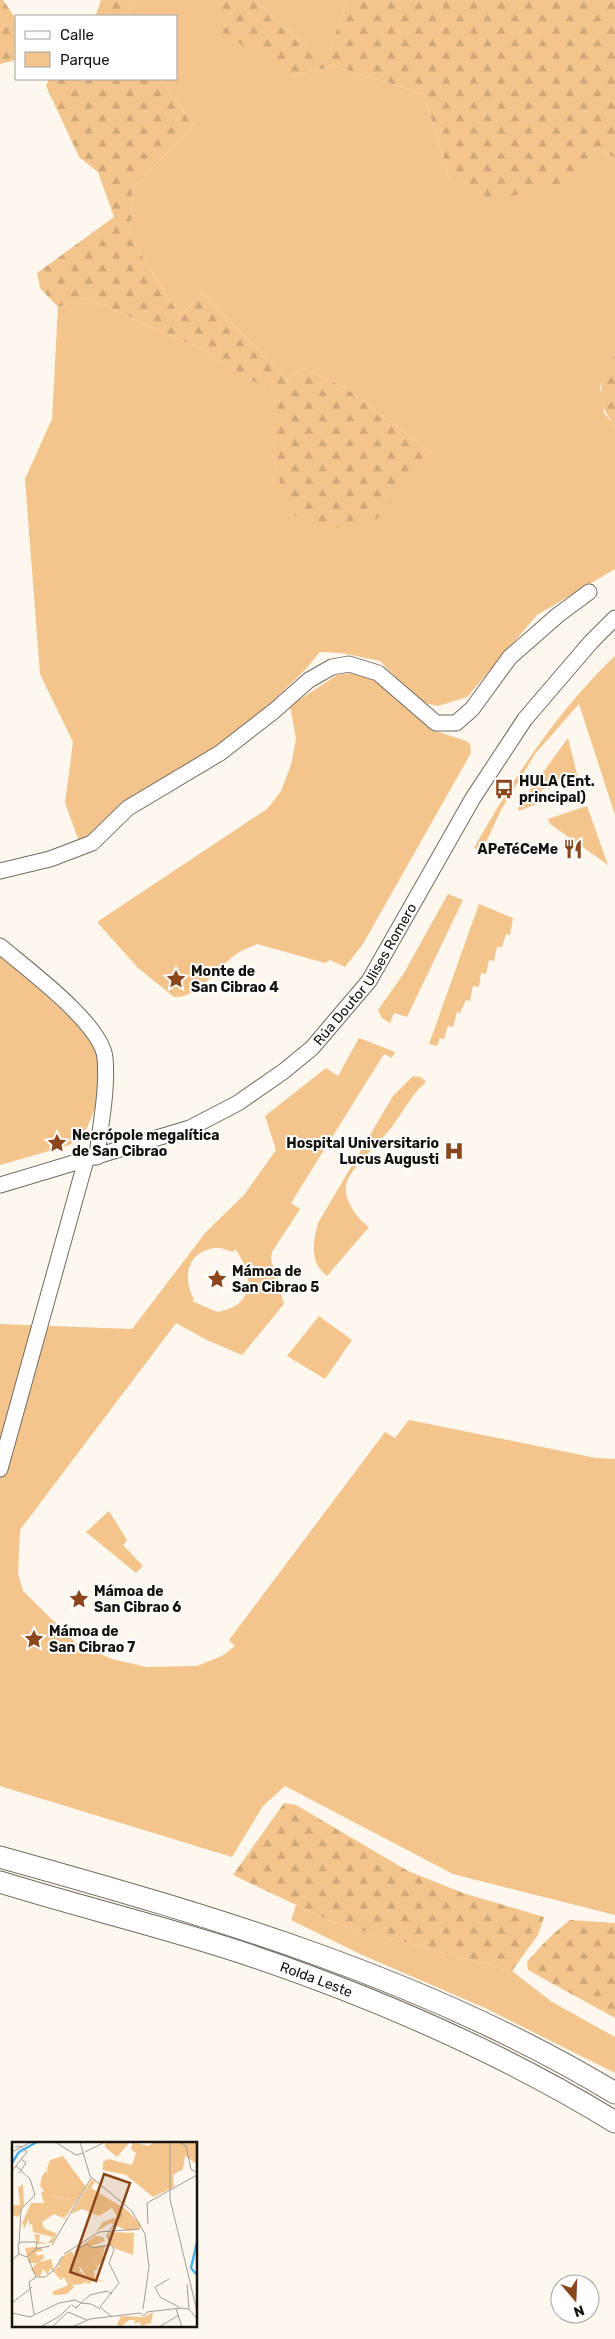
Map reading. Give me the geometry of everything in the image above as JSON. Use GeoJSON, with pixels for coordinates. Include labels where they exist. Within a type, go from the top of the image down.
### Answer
{"type":"FeatureCollection","features":[{"type":"Feature","properties":{"kind":"highway","name":"Rolda Leste"},"geometry":{"type":"LineString","coordinates":[[0,1857],[220,1920],[382,1978],[519,2041],[615,2093]]}},
{"type":"Feature","properties":{"kind":"highway","name":"Rolda Leste"},"geometry":{"type":"LineString","coordinates":[[0,1882],[204,1941],[342,1989],[402,2014],[500,2060],[615,2122]]}},
{"type":"Feature","properties":{"kind":"street"},"geometry":{"type":"LineString","coordinates":[[0,871],[50,859],[92,843],[128,808],[220,752],[274,711],[309,680],[332,667],[350,664],[378,673],[436,724],[456,723],[472,709],[510,657],[558,615],[589,592]]}},
{"type":"Feature","properties":{"kind":"street","name":"Rúa Doutor Ulises Romero"},"geometry":{"type":"LineString","coordinates":[[0,1185],[190,1128],[238,1103],[284,1071],[312,1048],[369,981],[473,798],[525,719],[591,642],[615,618]]}},
{"type":"Feature","properties":{"kind":"street"},"geometry":{"type":"LineString","coordinates":[[0,946],[68,1004],[96,1035],[105,1057],[91,1159],[0,1470]]}},
{"type":"Feature","properties":{"kind":"green space"},"geometry":{"type":"Polygon","coordinates":[[[0,0],[3,0],[15,18],[15,60],[0,64],[0,0]]]}},
{"type":"Feature","properties":{"kind":"green space"},"geometry":{"type":"Polygon","coordinates":[[[101,0],[134,0],[127,15],[96,15],[101,0]]]}},
{"type":"Feature","properties":{"kind":"green space"},"geometry":{"type":"Polygon","coordinates":[[[134,0],[227,0],[217,6],[292,76],[334,66],[424,94],[450,182],[567,184],[597,147],[615,158],[615,354],[600,388],[604,413],[615,426],[615,569],[537,615],[467,697],[438,706],[420,702],[380,661],[342,653],[320,652],[304,671],[249,724],[123,807],[80,844],[65,803],[73,742],[40,674],[25,479],[52,419],[58,307],[88,298],[205,351],[272,392],[276,470],[432,454],[346,388],[303,368],[288,380],[203,293],[180,316],[130,237],[133,188],[194,125],[160,80],[178,80],[178,15],[127,15],[134,0]]]}},
{"type":"Feature","properties":{"kind":"green space"},"geometry":{"type":"Polygon","coordinates":[[[227,0],[255,0],[311,51],[331,48],[347,0],[615,0],[615,158],[597,147],[568,184],[481,202],[450,182],[424,94],[334,66],[292,76],[218,30],[217,6],[227,0]]]}},
{"type":"Feature","properties":{"kind":"green space"},"geometry":{"type":"Polygon","coordinates":[[[255,0],[347,0],[331,49],[311,51],[255,0]]]}},
{"type":"Feature","properties":{"kind":"green space"},"geometry":{"type":"Polygon","coordinates":[[[49,80],[160,80],[194,125],[133,188],[130,237],[180,316],[203,293],[288,380],[303,368],[346,388],[432,454],[377,519],[337,528],[291,515],[276,470],[271,392],[205,351],[88,298],[58,307],[40,288],[37,273],[114,217],[98,172],[79,157],[46,86],[49,80]]]}},
{"type":"Feature","properties":{"kind":"green space"},"geometry":{"type":"Polygon","coordinates":[[[615,354],[615,426],[603,407],[601,390],[615,354]]]}},
{"type":"Feature","properties":{"kind":"green space"},"geometry":{"type":"Polygon","coordinates":[[[615,656],[615,815],[579,704],[535,754],[501,810],[482,851],[474,848],[520,771],[537,747],[574,699],[615,656]]]}},
{"type":"Feature","properties":{"kind":"green space"},"geometry":{"type":"Polygon","coordinates":[[[351,673],[373,679],[405,700],[430,729],[466,741],[470,744],[471,753],[363,944],[345,967],[330,960],[325,963],[257,944],[231,958],[192,993],[174,997],[138,968],[97,922],[267,809],[281,791],[291,765],[296,739],[290,706],[337,675],[351,673]]]}},
{"type":"Feature","properties":{"kind":"green space"},"geometry":{"type":"Polygon","coordinates":[[[568,738],[578,778],[541,790],[544,801],[519,811],[518,807],[568,738]]]}},
{"type":"Feature","properties":{"kind":"green space"},"geometry":{"type":"Polygon","coordinates":[[[587,806],[608,865],[550,824],[548,819],[587,806]]]}},
{"type":"Feature","properties":{"kind":"green space"},"geometry":{"type":"Polygon","coordinates":[[[448,894],[463,900],[407,1017],[394,1013],[390,1023],[382,1018],[378,1010],[404,973],[448,894]]]}},
{"type":"Feature","properties":{"kind":"green space"},"geometry":{"type":"Polygon","coordinates":[[[479,904],[513,918],[510,935],[506,934],[502,947],[497,947],[494,961],[489,960],[486,974],[481,973],[479,987],[473,986],[470,1001],[466,1000],[460,1013],[457,1012],[453,1027],[448,1026],[444,1039],[440,1038],[437,1046],[429,1044],[479,904]]]}},
{"type":"Feature","properties":{"kind":"green space"},"geometry":{"type":"Polygon","coordinates":[[[0,952],[93,1041],[99,1064],[96,1106],[87,1128],[70,1145],[0,1165],[0,952]]]}},
{"type":"Feature","properties":{"kind":"green space"},"geometry":{"type":"Polygon","coordinates":[[[359,1038],[395,1052],[392,1058],[384,1054],[291,1203],[300,1209],[272,1252],[271,1259],[284,1304],[242,1355],[207,1340],[176,1323],[20,1530],[18,1573],[23,1591],[77,1644],[112,1659],[146,1667],[197,1666],[222,1656],[235,1646],[229,1640],[385,1432],[395,1438],[409,1420],[596,1458],[615,1459],[615,1915],[453,1874],[285,1786],[263,1806],[232,1857],[0,1786],[0,1324],[132,1329],[206,1232],[244,1195],[276,1150],[265,1116],[326,1068],[338,1076],[359,1038]],[[221,1248],[210,1249],[195,1257],[188,1272],[190,1290],[194,1299],[192,1301],[217,1312],[230,1309],[245,1296],[248,1288],[246,1269],[235,1249],[233,1252],[221,1248]]]}},
{"type":"Feature","properties":{"kind":"green space"},"geometry":{"type":"Polygon","coordinates":[[[413,1076],[421,1077],[426,1082],[411,1098],[391,1128],[353,1170],[346,1185],[347,1196],[352,1209],[369,1227],[327,1276],[317,1265],[315,1258],[314,1245],[318,1223],[393,1096],[413,1076]]]}},
{"type":"Feature","properties":{"kind":"green space"},"geometry":{"type":"Polygon","coordinates":[[[319,1316],[352,1340],[325,1379],[287,1356],[319,1316]]]}},
{"type":"Feature","properties":{"kind":"green space"},"geometry":{"type":"Polygon","coordinates":[[[109,1511],[127,1540],[123,1545],[143,1566],[136,1573],[86,1532],[109,1511]]]}},
{"type":"Feature","properties":{"kind":"green space"},"geometry":{"type":"Polygon","coordinates":[[[284,1803],[296,1805],[408,1871],[463,1893],[544,1917],[538,1935],[512,1971],[334,1923],[233,1875],[284,1803]]]}},
{"type":"Feature","properties":{"kind":"green space"},"geometry":{"type":"Polygon","coordinates":[[[296,1905],[334,1923],[512,1971],[552,2002],[615,2037],[615,2073],[485,2008],[360,1954],[291,1920],[296,1905]]]}},
{"type":"Feature","properties":{"kind":"green space"},"geometry":{"type":"Polygon","coordinates":[[[570,1920],[615,1923],[615,2018],[528,1970],[527,1962],[547,1940],[570,1920]]]}},
{"type":"Feature","properties":{"kind":"place","name":"HULA (Ent. principal)"},"geometry":{"type":"Point","coordinates":[504,789]}},
{"type":"Feature","properties":{"kind":"place","name":"APeTéCeMe"},"geometry":{"type":"Point","coordinates":[573,849]}},
{"type":"Feature","properties":{"kind":"place","name":"Monte de San Cibrao 4"},"geometry":{"type":"Point","coordinates":[176,979]}},
{"type":"Feature","properties":{"kind":"place","name":"Necrópole megalítica de San Cibrao"},"geometry":{"type":"Point","coordinates":[57,1143]}},
{"type":"Feature","properties":{"kind":"place","name":"Hospital Universitario Lucus Augusti"},"geometry":{"type":"Point","coordinates":[454,1151]}},
{"type":"Feature","properties":{"kind":"place","name":"Mámoa de San Cibrao 5"},"geometry":{"type":"Point","coordinates":[217,1279]}},
{"type":"Feature","properties":{"kind":"place","name":"Mámoa de San Cibrao 6"},"geometry":{"type":"Point","coordinates":[79,1599]}},
{"type":"Feature","properties":{"kind":"place","name":"Mámoa de San Cibrao 7"},"geometry":{"type":"Point","coordinates":[34,1639]}}]}
